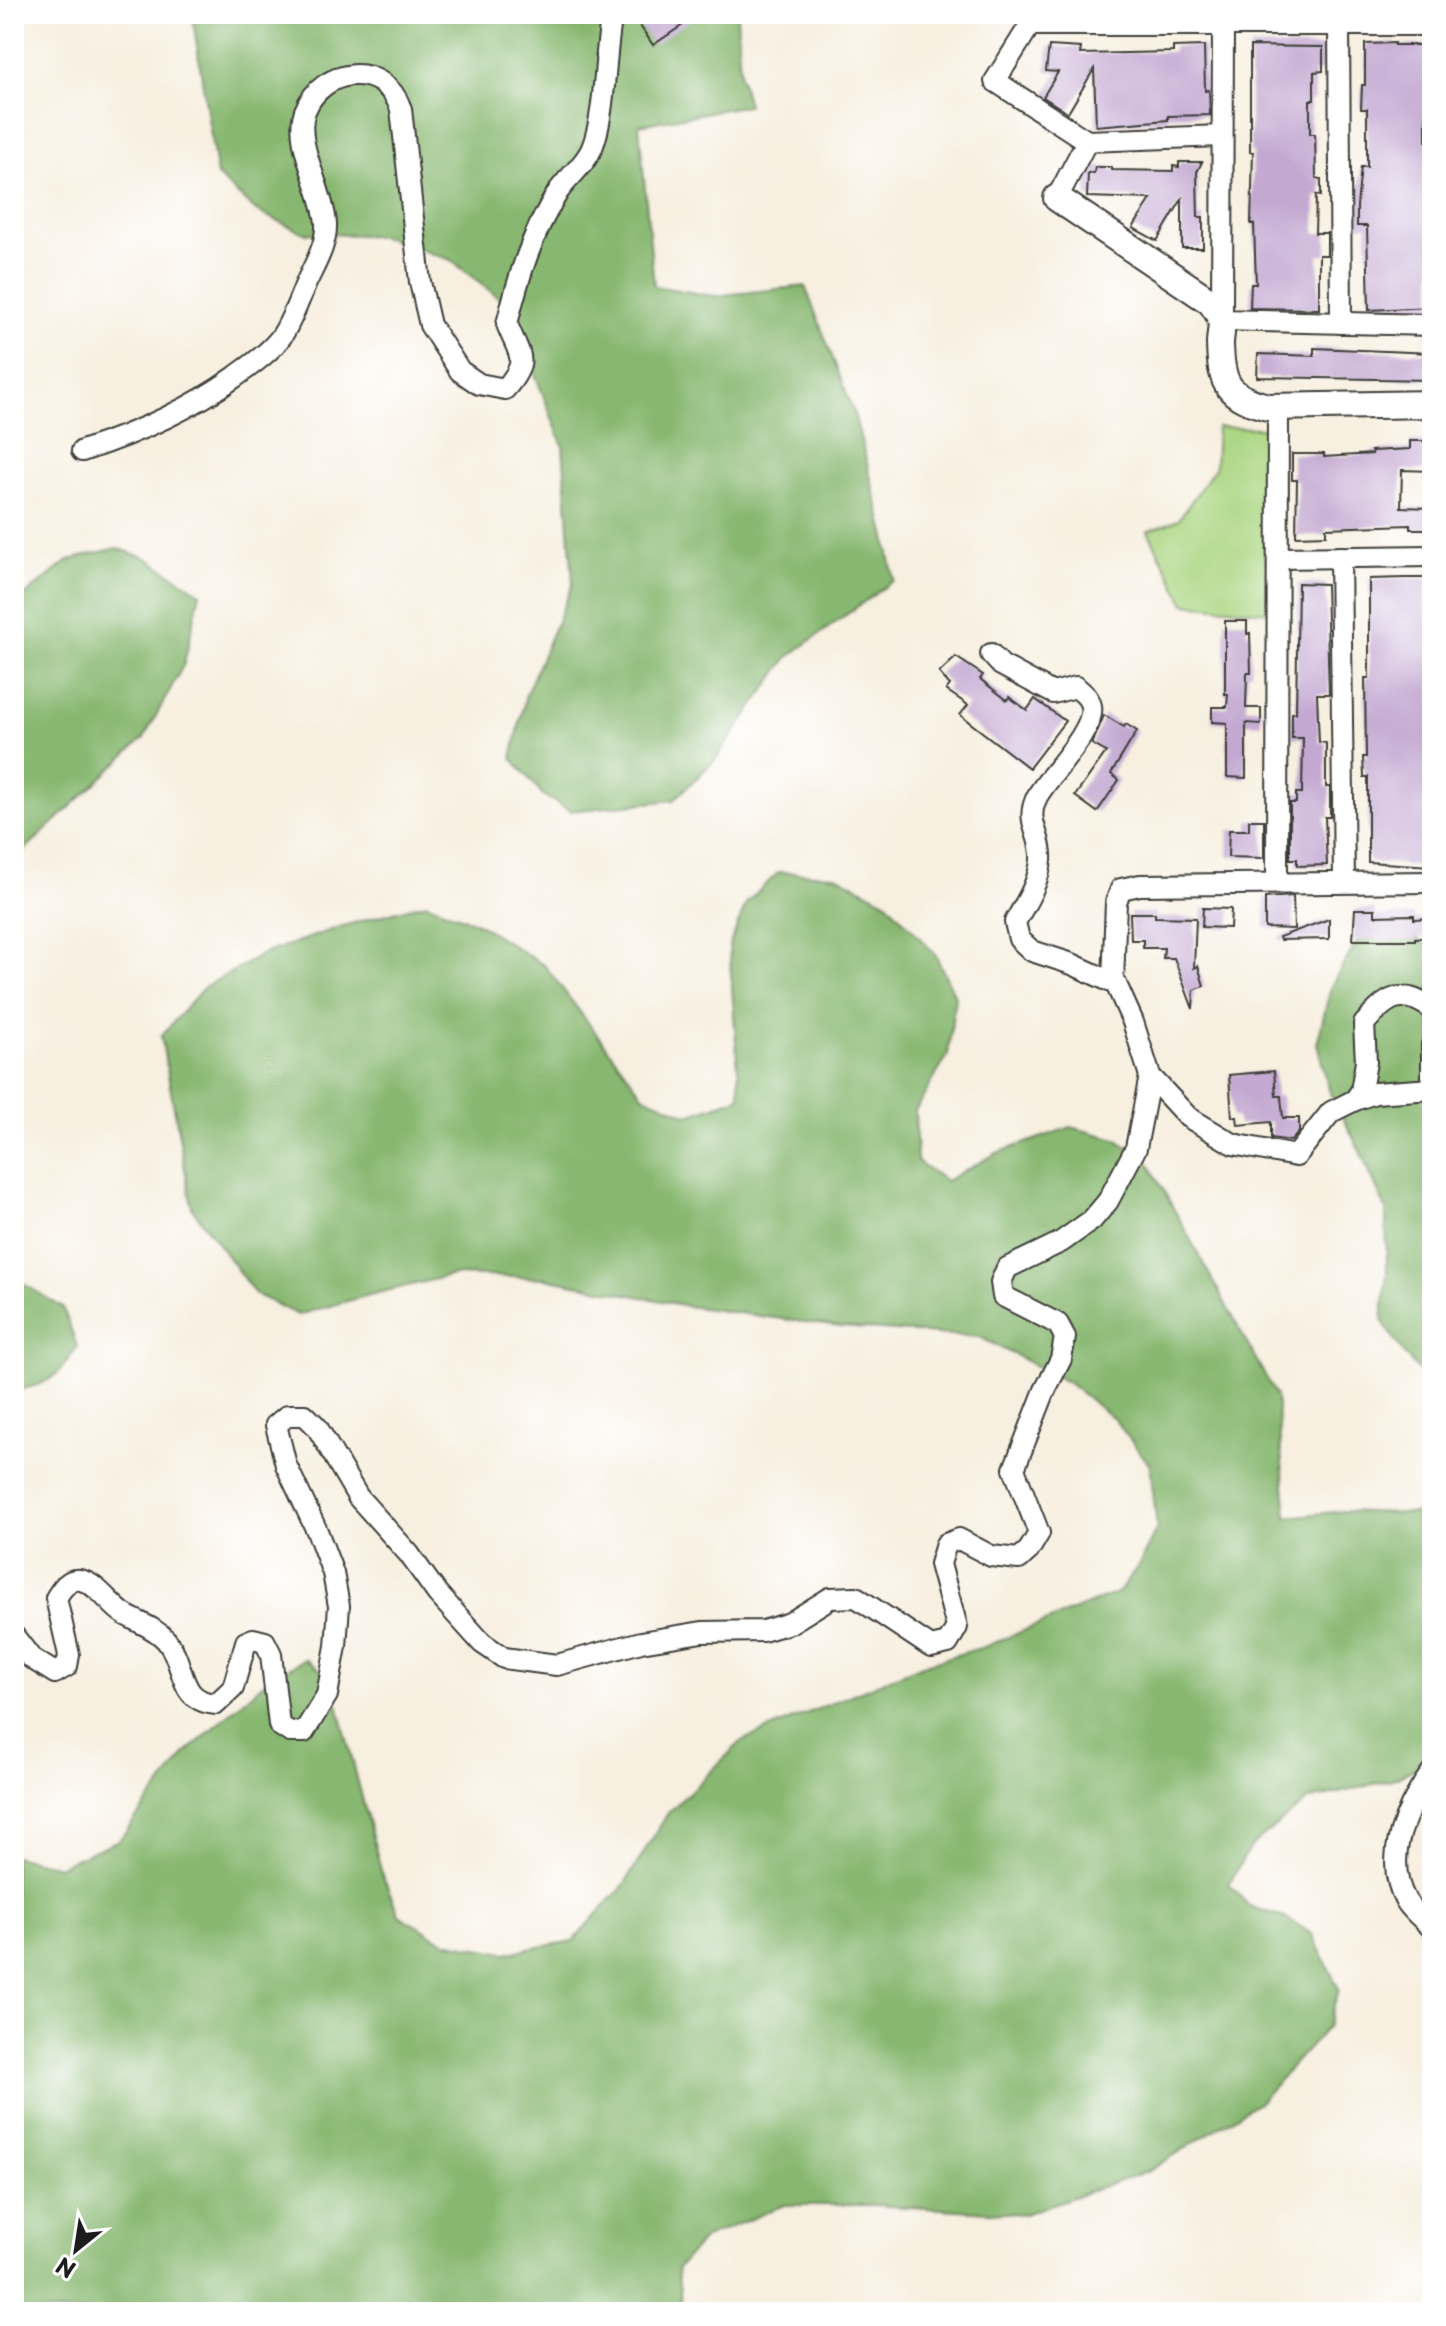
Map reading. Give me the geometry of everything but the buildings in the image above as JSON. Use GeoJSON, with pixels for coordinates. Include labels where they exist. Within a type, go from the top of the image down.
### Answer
{"type":"FeatureCollection","features":[{"type":"Feature","properties":{"kind":"street"},"geometry":{"type":"LineString","coordinates":[[82,451],[161,422],[204,399],[254,363],[281,336],[322,248],[326,225],[302,129],[305,112],[324,84],[344,78],[367,75],[387,84],[396,94],[401,109],[420,282],[430,325],[460,371],[479,384],[505,389],[519,374],[522,356],[507,324],[519,277],[533,239],[558,192],[590,153],[598,133],[612,14]]}},
{"type":"Feature","properties":{"kind":"street"},"geometry":{"type":"LineString","coordinates":[[1222,136],[1087,141],[995,81],[1030,25],[1432,25]]}},
{"type":"Feature","properties":{"kind":"street"},"geometry":{"type":"LineString","coordinates":[[1223,25],[1220,343],[1223,375],[1230,391],[1244,401],[1278,407],[1432,404]]}},
{"type":"Feature","properties":{"kind":"street"},"geometry":{"type":"LineString","coordinates":[[1339,25],[1341,323]]}},
{"type":"Feature","properties":{"kind":"street"},"geometry":{"type":"LineString","coordinates":[[1087,141],[1057,198],[1211,302],[1222,320]]}},
{"type":"Feature","properties":{"kind":"street"},"geometry":{"type":"LineString","coordinates":[[1222,320],[1432,325]]}},
{"type":"Feature","properties":{"kind":"street"},"geometry":{"type":"LineString","coordinates":[[1277,882],[1278,407]]}},
{"type":"Feature","properties":{"kind":"street"},"geometry":{"type":"LineString","coordinates":[[1278,558],[1432,556]]}},
{"type":"Feature","properties":{"kind":"street"},"geometry":{"type":"LineString","coordinates":[[1340,557],[1344,881]]}},
{"type":"Feature","properties":{"kind":"street"},"geometry":{"type":"LineString","coordinates":[[991,654],[1001,665],[1053,693],[1076,687],[1092,708],[1076,744],[1037,797],[1030,815],[1041,858],[1033,891],[1015,922],[1019,939],[1032,951],[1072,964],[1116,984],[1133,1022],[1150,1076],[1188,1117],[1233,1144],[1296,1156],[1331,1112],[1355,1100],[1375,1093],[1432,1089]]}},
{"type":"Feature","properties":{"kind":"street"},"geometry":{"type":"LineString","coordinates":[[1113,982],[1116,902],[1121,889],[1140,885],[1432,882]]}},
{"type":"Feature","properties":{"kind":"street"},"geometry":{"type":"LineString","coordinates":[[1355,1100],[1361,1091],[1366,1062],[1364,1024],[1381,1005],[1402,996],[1416,998],[1432,1009]]}},
{"type":"Feature","properties":{"kind":"street"},"geometry":{"type":"LineString","coordinates":[[1432,1045],[1432,1076]]}},
{"type":"Feature","properties":{"kind":"street"},"geometry":{"type":"LineString","coordinates":[[14,1636],[31,1658],[55,1673],[67,1666],[69,1655],[56,1598],[63,1587],[74,1580],[81,1580],[122,1613],[153,1628],[168,1642],[191,1695],[200,1703],[216,1704],[233,1688],[246,1642],[253,1639],[265,1642],[271,1654],[279,1725],[290,1732],[304,1732],[327,1695],[339,1606],[333,1573],[286,1465],[276,1425],[288,1415],[305,1415],[317,1427],[358,1497],[482,1643],[504,1658],[557,1665],[641,1642],[702,1632],[763,1631],[790,1623],[830,1598],[856,1597],[931,1647],[948,1643],[957,1627],[940,1564],[946,1544],[959,1539],[991,1556],[1019,1559],[1029,1550],[1039,1533],[1014,1469],[1045,1390],[1061,1359],[1065,1337],[1058,1324],[1003,1296],[1001,1282],[1007,1268],[1061,1242],[1092,1220],[1108,1201],[1136,1148],[1150,1076]]}},
{"type":"Feature","properties":{"kind":"street"},"geometry":{"type":"LineString","coordinates":[[1432,1772],[1420,1788],[1402,1828],[1395,1859],[1398,1882],[1407,1903],[1432,1928]]}},
{"type":"Feature","properties":{"kind":"green space"},"geometry":{"type":"Polygon","coordinates":[[[192,14],[737,14],[740,75],[748,105],[639,125],[654,286],[714,296],[805,286],[854,413],[894,580],[788,657],[716,759],[674,800],[571,811],[544,796],[512,758],[526,694],[573,584],[563,446],[508,305],[451,260],[380,236],[304,233],[256,211],[217,176],[192,14]]]}},
{"type":"Feature","properties":{"kind":"green space"},"geometry":{"type":"Polygon","coordinates":[[[1217,427],[1265,428],[1267,612],[1185,604],[1148,531],[1178,520],[1215,468],[1217,427]]]}},
{"type":"Feature","properties":{"kind":"green space"},"geometry":{"type":"Polygon","coordinates":[[[116,548],[147,558],[200,593],[184,664],[144,738],[14,860],[14,604],[69,560],[116,548]]]}},
{"type":"Feature","properties":{"kind":"green space"},"geometry":{"type":"Polygon","coordinates":[[[779,872],[836,875],[886,901],[935,954],[955,996],[948,1055],[915,1111],[917,1161],[946,1181],[997,1153],[1071,1127],[1116,1139],[1148,1162],[1276,1396],[1287,1517],[1343,1511],[1432,1514],[1432,1761],[1390,1780],[1307,1801],[1250,1847],[1229,1884],[1249,1906],[1288,1919],[1312,1934],[1339,1989],[1328,2026],[1260,2101],[1149,2171],[1024,2214],[874,2205],[784,2205],[705,2238],[677,2268],[681,2300],[690,2312],[14,2312],[14,1856],[58,1866],[119,1840],[187,1752],[268,1679],[305,1659],[331,1678],[382,1874],[399,1915],[445,1942],[505,1953],[573,1941],[624,1885],[668,1813],[743,1740],[925,1664],[984,1647],[1119,1592],[1140,1563],[1157,1528],[1150,1465],[1114,1419],[1067,1382],[980,1337],[840,1327],[687,1306],[545,1278],[453,1275],[298,1315],[255,1294],[192,1208],[161,1036],[203,988],[265,953],[343,926],[426,903],[479,924],[545,966],[644,1096],[688,1115],[740,1097],[729,946],[747,902],[779,872]]]}},
{"type":"Feature","properties":{"kind":"green space"},"geometry":{"type":"Polygon","coordinates":[[[1408,932],[1432,949],[1432,1386],[1404,1354],[1382,1320],[1387,1272],[1386,1209],[1330,1093],[1317,1044],[1331,986],[1361,935],[1408,932]]]}},
{"type":"Feature","properties":{"kind":"green space"},"geometry":{"type":"Polygon","coordinates":[[[19,1281],[63,1308],[77,1346],[52,1378],[14,1391],[14,1282],[19,1281]]]}}]}
